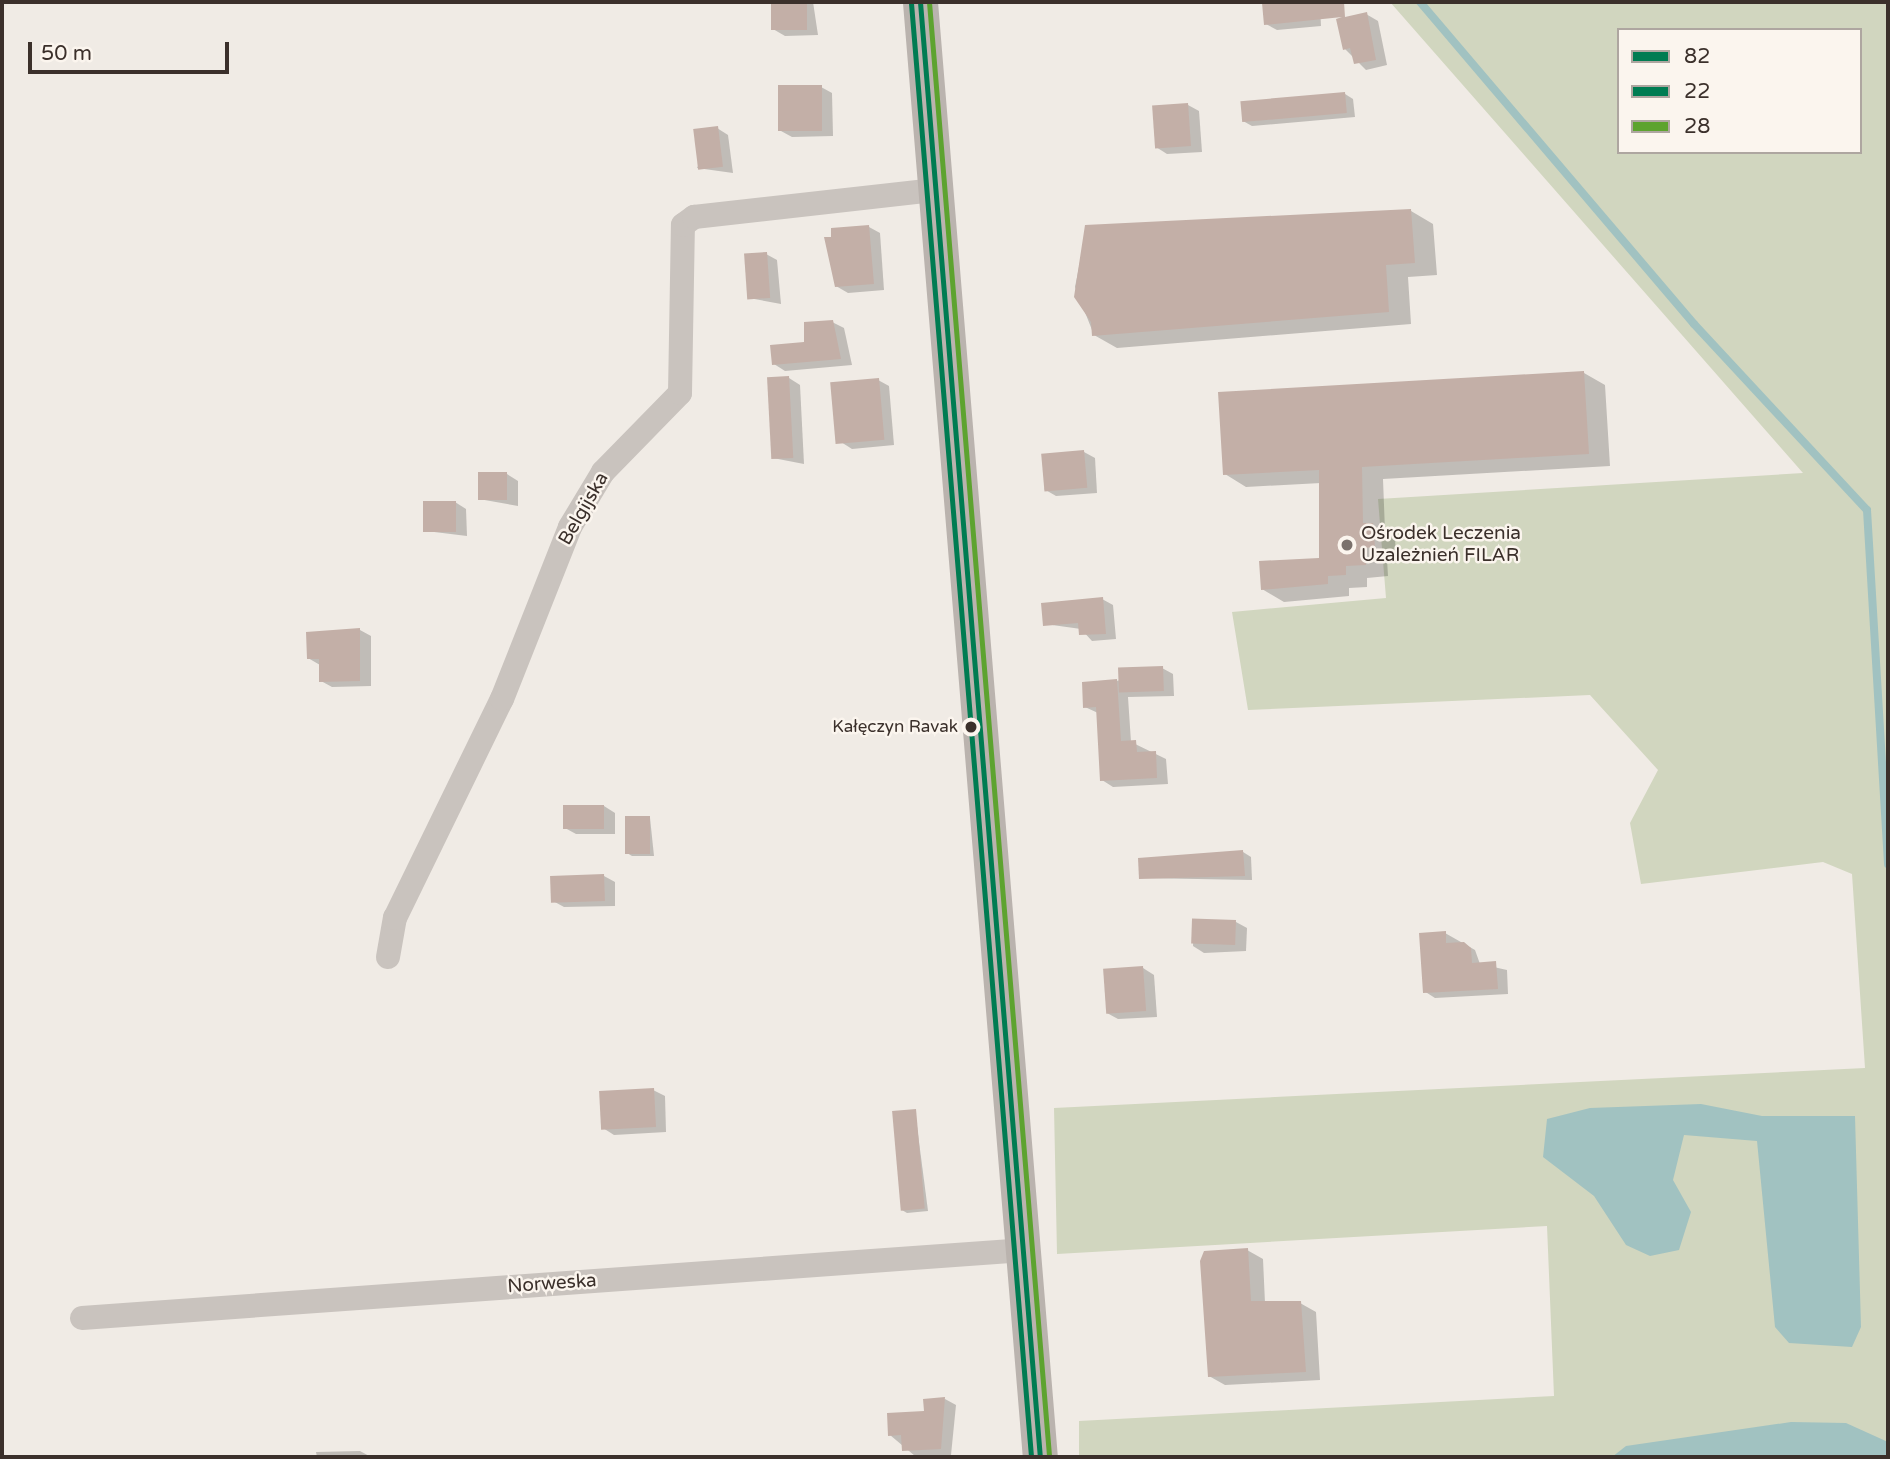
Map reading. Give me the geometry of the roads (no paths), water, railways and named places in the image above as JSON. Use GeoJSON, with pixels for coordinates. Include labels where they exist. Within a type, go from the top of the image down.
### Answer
{"type":"FeatureCollection","features":[{"type":"Feature","properties":{"kind":"main road"},"geometry":{"type":"LineString","coordinates":[[920,2],[1040,1457]]}},
{"type":"Feature","properties":{"kind":"street","name":"Belgijska"},"geometry":{"type":"LineString","coordinates":[[388,957],[395,918],[502,699],[570,527],[603,472],[680,393],[682,226],[694,217],[935,190]]}},
{"type":"Feature","properties":{"kind":"street","name":"Norweska"},"geometry":{"type":"LineString","coordinates":[[82,1318],[1023,1250]]}},
{"type":"Feature","properties":{"kind":"water"},"geometry":{"type":"Polygon","coordinates":[[[1701,1104],[1762,1116],[1855,1116],[1861,1327],[1852,1347],[1789,1343],[1775,1327],[1757,1141],[1684,1135],[1673,1180],[1691,1212],[1679,1250],[1650,1256],[1626,1245],[1594,1196],[1543,1157],[1547,1119],[1590,1108],[1701,1104]]]}},
{"type":"Feature","properties":{"kind":"water"},"geometry":{"type":"Polygon","coordinates":[[[1791,1422],[1846,1423],[1888,1442],[1888,1457],[1612,1457],[1626,1446],[1791,1422]]]}},
{"type":"Feature","properties":{"kind":"waterway"},"geometry":{"type":"LineString","coordinates":[[1420,2],[1694,324],[1867,510],[1888,864]]}},
{"type":"Feature","properties":{"kind":"place","name":"Ośrodek Leczenia Uzależnień FILAR"},"geometry":{"type":"Point","coordinates":[1347,545]}},
{"type":"Feature","properties":{"kind":"place","name":"Kałęczyn Ravak"},"geometry":{"type":"Point","coordinates":[971,727]}}]}
